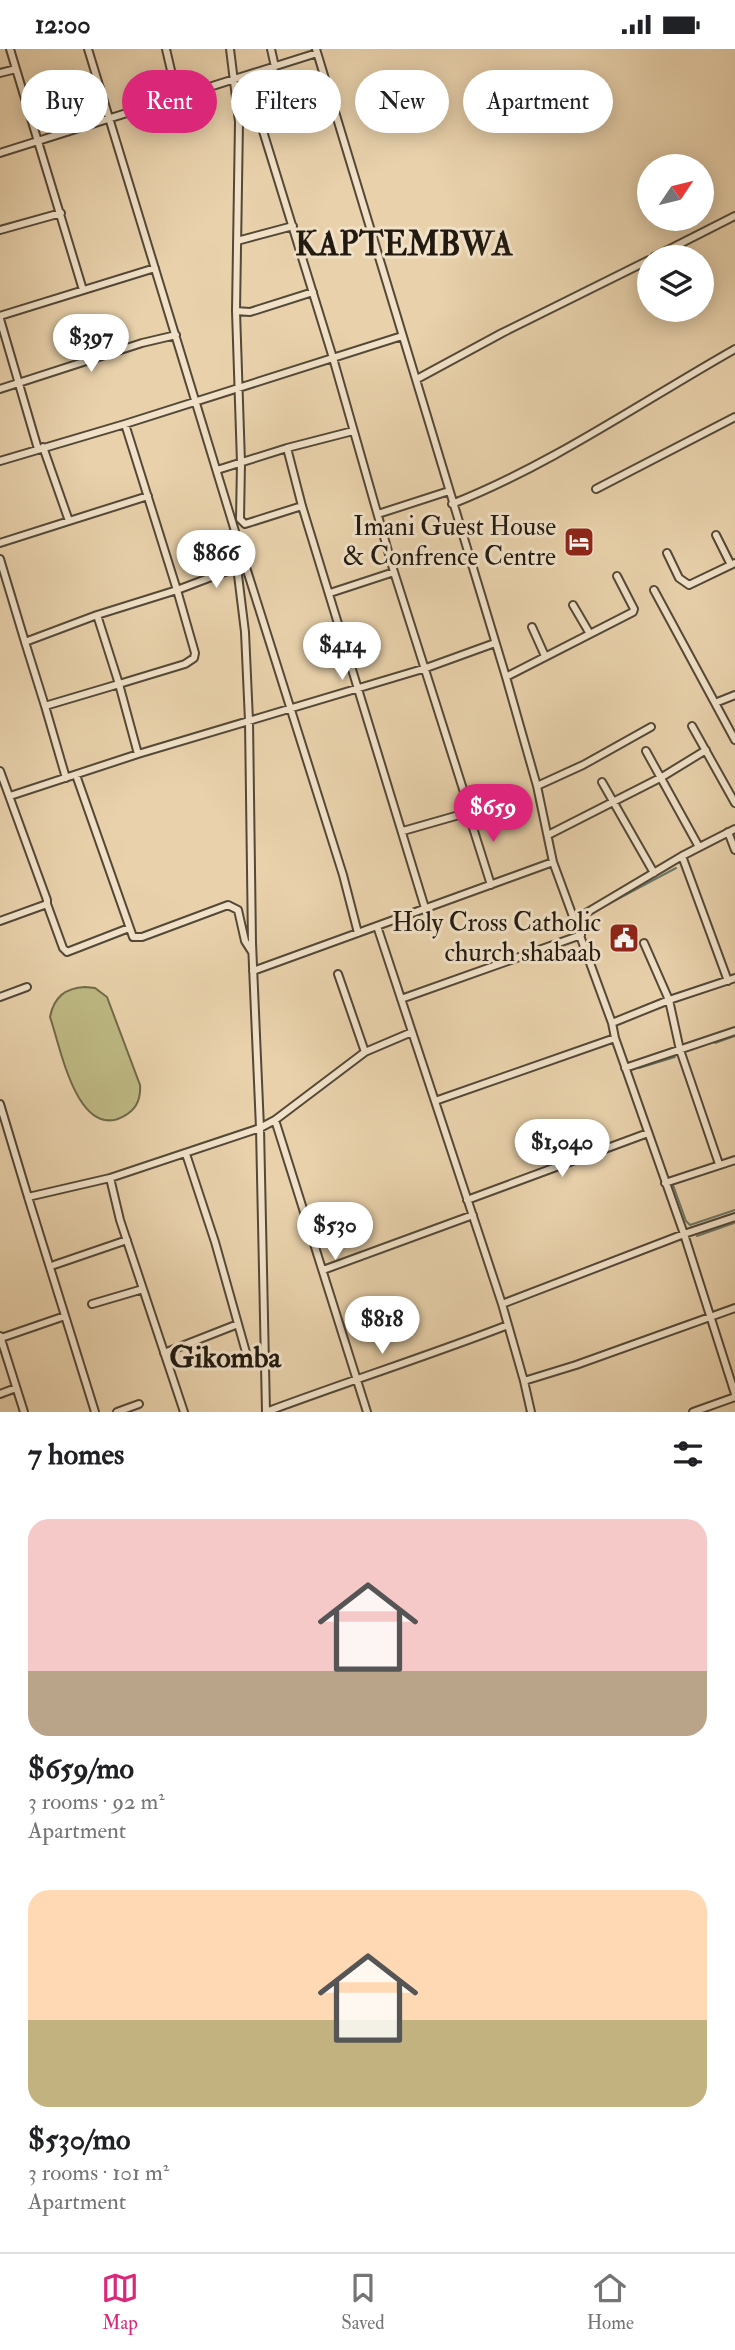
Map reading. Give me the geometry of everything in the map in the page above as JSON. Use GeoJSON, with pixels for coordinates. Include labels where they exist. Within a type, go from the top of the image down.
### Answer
{"type":"FeatureCollection","features":[{"type":"Feature","properties":{"kind":"street"},"geometry":{"type":"LineString","coordinates":[[10,49],[83,290]]}},
{"type":"Feature","properties":{"kind":"street"},"geometry":{"type":"LineString","coordinates":[[88,49],[352,905],[358,933]]}},
{"type":"Feature","properties":{"kind":"street"},"geometry":{"type":"LineString","coordinates":[[166,49],[171,70]]}},
{"type":"Feature","properties":{"kind":"street"},"geometry":{"type":"LineString","coordinates":[[230,49],[233,70]]}},
{"type":"Feature","properties":{"kind":"street"},"geometry":{"type":"LineString","coordinates":[[271,49],[275,67]]}},
{"type":"Feature","properties":{"kind":"street"},"geometry":{"type":"LineString","coordinates":[[265,70],[316,51],[506,677],[537,786],[553,862],[576,919],[684,1234],[735,1396],[693,1412]]}},
{"type":"Feature","properties":{"kind":"street"},"geometry":{"type":"LineString","coordinates":[[0,73],[16,69]]}},
{"type":"Feature","properties":{"kind":"street"},"geometry":{"type":"LineString","coordinates":[[0,153],[122,115]]}},
{"type":"Feature","properties":{"kind":"street"},"geometry":{"type":"LineString","coordinates":[[239,133],[236,311],[240,519],[245,524],[302,506]]}},
{"type":"Feature","properties":{"kind":"street"},"geometry":{"type":"LineString","coordinates":[[264,133],[333,358],[394,572],[426,668],[491,885]]}},
{"type":"Feature","properties":{"kind":"street"},"geometry":{"type":"LineString","coordinates":[[0,230],[61,213]]}},
{"type":"Feature","properties":{"kind":"street"},"geometry":{"type":"LineString","coordinates":[[678,245],[735,216]]}},
{"type":"Feature","properties":{"kind":"street"},"geometry":{"type":"LineString","coordinates":[[237,241],[293,226]]}},
{"type":"Feature","properties":{"kind":"street"},"geometry":{"type":"LineString","coordinates":[[417,379],[637,266]]}},
{"type":"Feature","properties":{"kind":"street"},"geometry":{"type":"LineString","coordinates":[[69,521],[40,448],[0,317],[155,268]]}},
{"type":"Feature","properties":{"kind":"street"},"geometry":{"type":"LineString","coordinates":[[236,311],[250,312],[313,292]]}},
{"type":"Feature","properties":{"kind":"street"},"geometry":{"type":"LineString","coordinates":[[0,389],[142,343],[176,335]]}},
{"type":"Feature","properties":{"kind":"street"},"geometry":{"type":"LineString","coordinates":[[0,461],[402,336]]}},
{"type":"Feature","properties":{"kind":"street"},"geometry":{"type":"LineString","coordinates":[[452,504],[483,492],[548,457],[735,349]]}},
{"type":"Feature","properties":{"kind":"street"},"geometry":{"type":"LineString","coordinates":[[596,489],[735,417]]}},
{"type":"Feature","properties":{"kind":"street"},"geometry":{"type":"LineString","coordinates":[[45,706],[185,664],[194,658],[194,647],[125,424]]}},
{"type":"Feature","properties":{"kind":"street"},"geometry":{"type":"LineString","coordinates":[[217,470],[353,431]]}},
{"type":"Feature","properties":{"kind":"street"},"geometry":{"type":"LineString","coordinates":[[287,448],[302,506],[425,908]]}},
{"type":"Feature","properties":{"kind":"street"},"geometry":{"type":"LineString","coordinates":[[377,514],[449,491]]}},
{"type":"Feature","properties":{"kind":"street"},"geometry":{"type":"LineString","coordinates":[[0,544],[148,496]]}},
{"type":"Feature","properties":{"kind":"street"},"geometry":{"type":"LineString","coordinates":[[667,553],[679,578],[688,585],[733,564],[716,535]]}},
{"type":"Feature","properties":{"kind":"street"},"geometry":{"type":"LineString","coordinates":[[0,559],[66,778]]}},
{"type":"Feature","properties":{"kind":"street"},"geometry":{"type":"LineString","coordinates":[[25,642],[245,564]]}},
{"type":"Feature","properties":{"kind":"street"},"geometry":{"type":"LineString","coordinates":[[237,567],[245,632],[249,721],[252,952],[260,1128],[266,1412],[357,1378],[448,1349],[508,1325]]}},
{"type":"Feature","properties":{"kind":"street"},"geometry":{"type":"LineString","coordinates":[[330,593],[394,572]]}},
{"type":"Feature","properties":{"kind":"street"},"geometry":{"type":"LineString","coordinates":[[506,677],[633,612],[617,576]]}},
{"type":"Feature","properties":{"kind":"street"},"geometry":{"type":"LineString","coordinates":[[654,590],[735,740]]}},
{"type":"Feature","properties":{"kind":"street"},"geometry":{"type":"LineString","coordinates":[[573,605],[590,634]]}},
{"type":"Feature","properties":{"kind":"street"},"geometry":{"type":"LineString","coordinates":[[96,615],[138,754]]}},
{"type":"Feature","properties":{"kind":"street"},"geometry":{"type":"LineString","coordinates":[[531,627],[545,656]]}},
{"type":"Feature","properties":{"kind":"street"},"geometry":{"type":"LineString","coordinates":[[10,796],[138,754],[426,668],[495,643]]}},
{"type":"Feature","properties":{"kind":"street"},"geometry":{"type":"LineString","coordinates":[[715,703],[735,695]]}},
{"type":"Feature","properties":{"kind":"street"},"geometry":{"type":"LineString","coordinates":[[692,726],[735,803]]}},
{"type":"Feature","properties":{"kind":"street"},"geometry":{"type":"LineString","coordinates":[[537,786],[583,765],[652,727]]}},
{"type":"Feature","properties":{"kind":"street"},"geometry":{"type":"LineString","coordinates":[[548,835],[614,802],[706,750]]}},
{"type":"Feature","properties":{"kind":"street"},"geometry":{"type":"LineString","coordinates":[[646,751],[699,847]]}},
{"type":"Feature","properties":{"kind":"street"},"geometry":{"type":"LineString","coordinates":[[0,771],[63,948],[67,952],[128,928]]}},
{"type":"Feature","properties":{"kind":"street"},"geometry":{"type":"LineString","coordinates":[[76,775],[133,937],[142,937],[228,905],[238,910],[245,941],[252,952]]}},
{"type":"Feature","properties":{"kind":"street"},"geometry":{"type":"LineString","coordinates":[[602,782],[654,873]]}},
{"type":"Feature","properties":{"kind":"street"},"geometry":{"type":"LineString","coordinates":[[402,831],[468,812]]}},
{"type":"Feature","properties":{"kind":"street"},"geometry":{"type":"LineString","coordinates":[[576,919],[682,856],[732,831],[735,850]]}},
{"type":"Feature","properties":{"kind":"street"},"geometry":{"type":"LineString","coordinates":[[612,1023],[669,1000],[731,980],[682,856]]}},
{"type":"Feature","properties":{"kind":"street"},"geometry":{"type":"LineString","coordinates":[[253,971],[553,862]]}},
{"type":"Feature","properties":{"kind":"street"},"geometry":{"type":"LineString","coordinates":[[0,921],[47,904]]}},
{"type":"Feature","properties":{"kind":"street"},"geometry":{"type":"LineString","coordinates":[[377,926],[502,1304],[531,1412]]}},
{"type":"Feature","properties":{"kind":"street"},"geometry":{"type":"LineString","coordinates":[[401,999],[581,935]]}},
{"type":"Feature","properties":{"kind":"street"},"geometry":{"type":"LineString","coordinates":[[644,943],[669,1000],[680,1050],[719,1164]]}},
{"type":"Feature","properties":{"kind":"street"},"geometry":{"type":"LineString","coordinates":[[338,974],[365,1052]]}},
{"type":"Feature","properties":{"kind":"street"},"geometry":{"type":"LineString","coordinates":[[0,997],[27,987]]}},
{"type":"Feature","properties":{"kind":"street"},"geometry":{"type":"LineString","coordinates":[[625,1067],[735,1031]]}},
{"type":"Feature","properties":{"kind":"street"},"geometry":{"type":"LineString","coordinates":[[29,1197],[110,1178],[260,1128],[275,1120],[365,1052],[412,1032]]}},
{"type":"Feature","properties":{"kind":"street"},"geometry":{"type":"LineString","coordinates":[[435,1101],[615,1038]]}},
{"type":"Feature","properties":{"kind":"street"},"geometry":{"type":"LineString","coordinates":[[0,1104],[95,1412]]}},
{"type":"Feature","properties":{"kind":"street"},"geometry":{"type":"LineString","coordinates":[[275,1120],[367,1412]]}},
{"type":"Feature","properties":{"kind":"street"},"geometry":{"type":"LineString","coordinates":[[467,1200],[648,1133]]}},
{"type":"Feature","properties":{"kind":"street"},"geometry":{"type":"LineString","coordinates":[[186,1154],[250,1364],[265,1361]]}},
{"type":"Feature","properties":{"kind":"street"},"geometry":{"type":"LineString","coordinates":[[666,1183],[735,1160]]}},
{"type":"Feature","properties":{"kind":"street"},"geometry":{"type":"LineString","coordinates":[[110,1178],[127,1240],[184,1412]]}},
{"type":"Feature","properties":{"kind":"street"},"geometry":{"type":"LineString","coordinates":[[323,1270],[473,1215]]}},
{"type":"Feature","properties":{"kind":"street"},"geometry":{"type":"LineString","coordinates":[[502,1304],[735,1217]]}},
{"type":"Feature","properties":{"kind":"street"},"geometry":{"type":"LineString","coordinates":[[54,1265],[127,1240]]}},
{"type":"Feature","properties":{"kind":"street"},"geometry":{"type":"LineString","coordinates":[[92,1304],[143,1289]]}},
{"type":"Feature","properties":{"kind":"street"},"geometry":{"type":"LineString","coordinates":[[524,1381],[735,1308]]}},
{"type":"Feature","properties":{"kind":"street"},"geometry":{"type":"LineString","coordinates":[[24,1412],[0,1337],[65,1316]]}},
{"type":"Feature","properties":{"kind":"street"},"geometry":{"type":"LineString","coordinates":[[164,1353],[238,1324]]}},
{"type":"Feature","properties":{"kind":"street"},"geometry":{"type":"LineString","coordinates":[[0,1394],[16,1388]]}},
{"type":"Feature","properties":{"kind":"street"},"geometry":{"type":"LineString","coordinates":[[117,1412],[139,1404]]}},
{"type":"Feature","properties":{"kind":"shaded area"},"geometry":{"type":"Polygon","coordinates":[[[95,988],[107,997],[140,1085],[139,1099],[132,1111],[108,1120],[94,1115],[73,1087],[50,1017],[54,1004],[62,995],[72,989],[95,988]]]}},
{"type":"Feature","properties":{"kind":"waterway"},"geometry":{"type":"LineString","coordinates":[[597,910],[676,868]]}},
{"type":"Feature","properties":{"kind":"waterway"},"geometry":{"type":"LineString","coordinates":[[487,964],[503,960]]}},
{"type":"Feature","properties":{"kind":"waterway"},"geometry":{"type":"LineString","coordinates":[[715,1043],[735,1036]]}},
{"type":"Feature","properties":{"kind":"waterway"},"geometry":{"type":"LineString","coordinates":[[639,1068],[675,1057]]}},
{"type":"Feature","properties":{"kind":"waterway"},"geometry":{"type":"LineString","coordinates":[[673,1185],[686,1221],[690,1225],[735,1210]]}},
{"type":"Feature","properties":{"kind":"waterway"},"geometry":{"type":"LineString","coordinates":[[697,1236],[734,1223]]}},
{"type":"Feature","properties":{"kind":"waterway"},"geometry":{"type":"LineString","coordinates":[[5,1340],[10,1358]]}},
{"type":"Feature","properties":{"kind":"waterway"},"geometry":{"type":"LineString","coordinates":[[85,1368],[96,1404]]}},
{"type":"Feature","properties":{"kind":"place","name":"Imani Guest House & Confrence Centre"},"geometry":{"type":"Point","coordinates":[579,542]}},
{"type":"Feature","properties":{"kind":"place","name":"Holy Cross Catholic church shabaab"},"geometry":{"type":"Point","coordinates":[624,938]}},
{"type":"Feature","properties":{"kind":"district","name":"KAPTEMBWA"},"geometry":{"type":"Point","coordinates":[404,244]}},
{"type":"Feature","properties":{"kind":"district","name":"Gikomba"},"geometry":{"type":"Point","coordinates":[225,1357]}}]}
